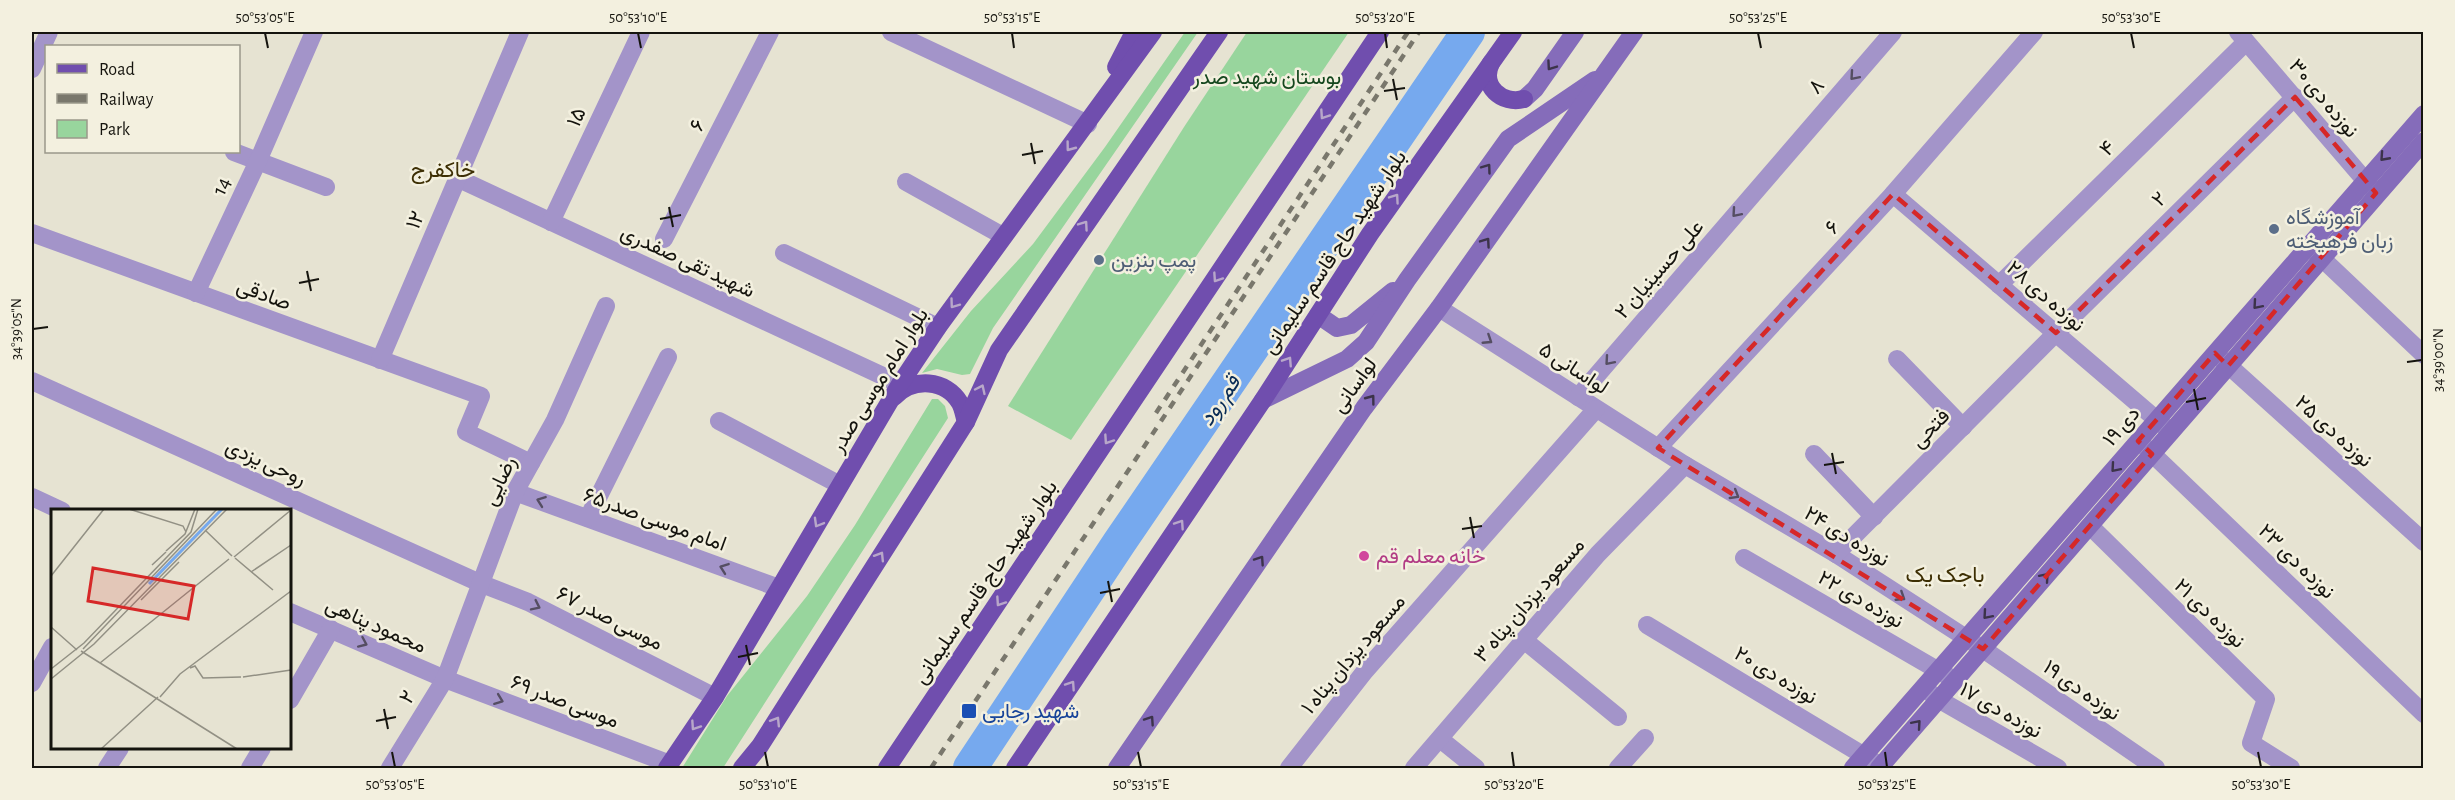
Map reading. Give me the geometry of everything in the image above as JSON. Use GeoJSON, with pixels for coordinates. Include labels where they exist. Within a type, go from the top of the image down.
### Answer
{"type":"FeatureCollection","features":[{"type":"Feature","properties":{"kind":"main road"},"geometry":{"type":"LineString","coordinates":[[1088,124],[1134,32]]}},
{"type":"Feature","properties":{"kind":"main road","name":"بلوار امام موسی صدر"},"geometry":{"type":"LineString","coordinates":[[669,766],[715,697],[900,384],[1003,236],[1088,124],[1153,32]]}},
{"type":"Feature","properties":{"kind":"main road"},"geometry":{"type":"LineString","coordinates":[[742,768],[753,760],[966,422],[999,350],[1219,32]]}},
{"type":"Feature","properties":{"kind":"main road","name":"بلوار شهید حاج قاسم سلیمانی"},"geometry":{"type":"LineString","coordinates":[[887,768],[1380,32]]}},
{"type":"Feature","properties":{"kind":"main road","name":"بلوار شهید حاج قاسم سلیمانی"},"geometry":{"type":"LineString","coordinates":[[1015,768],[1263,400],[1370,234],[1513,32]]}},
{"type":"Feature","properties":{"kind":"main road"},"geometry":{"type":"LineString","coordinates":[[1493,60],[1488,75],[1492,90],[1511,101],[1524,99],[1535,89],[1575,32]]}},
{"type":"Feature","properties":{"kind":"main road","name":"لواسانی"},"geometry":{"type":"LineString","coordinates":[[1117,768],[1364,408],[1439,308],[1634,32]]}},
{"type":"Feature","properties":{"kind":"main road"},"geometry":{"type":"LineString","coordinates":[[1263,400],[1347,358],[1366,342],[1407,280],[1508,139],[1605,74]]}},
{"type":"Feature","properties":{"kind":"main road","name":"۱۹ دی"},"geometry":{"type":"LineString","coordinates":[[1880,767],[2228,366],[2315,252],[2370,187],[2424,114]]}},
{"type":"Feature","properties":{"kind":"main road","name":"۱۹ دی"},"geometry":{"type":"LineString","coordinates":[[2370,187],[2424,141]]}},
{"type":"Feature","properties":{"kind":"main road","name":"۱۹ دی"},"geometry":{"type":"LineString","coordinates":[[1859,762],[2215,353],[2315,252]]}},
{"type":"Feature","properties":{"kind":"main road"},"geometry":{"type":"LineString","coordinates":[[1318,315],[1337,328],[1351,325],[1407,280]]}},
{"type":"Feature","properties":{"kind":"main road"},"geometry":{"type":"LineString","coordinates":[[888,403],[900,390],[916,383],[934,384],[950,391],[961,404],[966,422]]}},
{"type":"Feature","properties":{"kind":"street"},"geometry":{"type":"LineString","coordinates":[[37,57],[49,32]]}},
{"type":"Feature","properties":{"kind":"street","name":"14"},"geometry":{"type":"LineString","coordinates":[[196,293],[258,161],[314,32]]}},
{"type":"Feature","properties":{"kind":"street","name":"۱۲"},"geometry":{"type":"LineString","coordinates":[[380,360],[520,32]]}},
{"type":"Feature","properties":{"kind":"street","name":"۱۵"},"geometry":{"type":"LineString","coordinates":[[551,222],[641,32]]}},
{"type":"Feature","properties":{"kind":"street","name":"۶"},"geometry":{"type":"LineString","coordinates":[[664,239],[770,32]]}},
{"type":"Feature","properties":{"kind":"street"},"geometry":{"type":"LineString","coordinates":[[891,32],[1088,124]]}},
{"type":"Feature","properties":{"kind":"street","name":"۸"},"geometry":{"type":"LineString","coordinates":[[1774,169],[1893,32]]}},
{"type":"Feature","properties":{"kind":"street","name":"۶"},"geometry":{"type":"LineString","coordinates":[[1658,448],[1893,194],[2034,32]]}},
{"type":"Feature","properties":{"kind":"street","name":"نوزده دی ۳۰"},"geometry":{"type":"LineString","coordinates":[[2242,37],[2370,187]]}},
{"type":"Feature","properties":{"kind":"street","name":"۴"},"geometry":{"type":"LineString","coordinates":[[1999,285],[2242,37]]}},
{"type":"Feature","properties":{"kind":"street","name":"۲"},"geometry":{"type":"LineString","coordinates":[[2056,333],[2295,97]]}},
{"type":"Feature","properties":{"kind":"street"},"geometry":{"type":"LineString","coordinates":[[237,153],[326,188]]}},
{"type":"Feature","properties":{"kind":"street","name":"۲ علی حسینیان"},"geometry":{"type":"LineString","coordinates":[[1578,397],[1774,169]]}},
{"type":"Feature","properties":{"kind":"street","name":"شهید تقی صفدری"},"geometry":{"type":"LineString","coordinates":[[457,178],[900,384]]}},
{"type":"Feature","properties":{"kind":"street"},"geometry":{"type":"LineString","coordinates":[[906,182],[1003,236]]}},
{"type":"Feature","properties":{"kind":"street","name":"نوزده دی ۲۸"},"geometry":{"type":"LineString","coordinates":[[1893,194],[2171,432]]}},
{"type":"Feature","properties":{"kind":"street","name":"صادقی"},"geometry":{"type":"LineString","coordinates":[[32,233],[481,396],[466,432],[531,463]]}},
{"type":"Feature","properties":{"kind":"street"},"geometry":{"type":"LineString","coordinates":[[2315,252],[2424,355]]}},
{"type":"Feature","properties":{"kind":"street"},"geometry":{"type":"LineString","coordinates":[[784,253],[938,327]]}},
{"type":"Feature","properties":{"kind":"street","name":"رضایی"},"geometry":{"type":"LineString","coordinates":[[445,679],[515,492],[555,420],[606,306]]}},
{"type":"Feature","properties":{"kind":"street","name":"لواسانی ۵"},"geometry":{"type":"LineString","coordinates":[[1439,308],[1685,465]]}},
{"type":"Feature","properties":{"kind":"street","name":"فتحی"},"geometry":{"type":"LineString","coordinates":[[1836,554],[2056,333]]}},
{"type":"Feature","properties":{"kind":"street","name":"نوزده دی ۲۵"},"geometry":{"type":"LineString","coordinates":[[2215,353],[2424,542]]}},
{"type":"Feature","properties":{"kind":"street"},"geometry":{"type":"LineString","coordinates":[[588,518],[668,357]]}},
{"type":"Feature","properties":{"kind":"street"},"geometry":{"type":"LineString","coordinates":[[1897,359],[1963,427]]}},
{"type":"Feature","properties":{"kind":"street","name":"روحی یزدی"},"geometry":{"type":"LineString","coordinates":[[32,381],[482,584]]}},
{"type":"Feature","properties":{"kind":"street","name":"۱ مسعود یزدان پناه"},"geometry":{"type":"LineString","coordinates":[[1289,768],[1365,672],[1596,409]]}},
{"type":"Feature","properties":{"kind":"street"},"geometry":{"type":"LineString","coordinates":[[719,421],[840,485]]}},
{"type":"Feature","properties":{"kind":"street","name":"نوزده دی ۲۳"},"geometry":{"type":"LineString","coordinates":[[2138,441],[2424,714]]}},
{"type":"Feature","properties":{"kind":"street"},"geometry":{"type":"LineString","coordinates":[[1814,454],[1874,517]]}},
{"type":"Feature","properties":{"kind":"street","name":"نوزده دی ۲۴"},"geometry":{"type":"LineString","coordinates":[[1685,465],[1836,554],[1983,649]]}},
{"type":"Feature","properties":{"kind":"street","name":"۳ مسعود یزدان پناه"},"geometry":{"type":"LineString","coordinates":[[1414,768],[1598,554],[1685,465]]}},
{"type":"Feature","properties":{"kind":"street","name":"امام موسی صدر۶۵"},"geometry":{"type":"LineString","coordinates":[[515,492],[779,588]]}},
{"type":"Feature","properties":{"kind":"street"},"geometry":{"type":"LineString","coordinates":[[32,497],[60,509]]}},
{"type":"Feature","properties":{"kind":"street","name":"نوزده دی ۲۱"},"geometry":{"type":"LineString","coordinates":[[2090,526],[2266,699],[2251,743],[2291,768]]}},
{"type":"Feature","properties":{"kind":"street","name":"نوزده دی ۲۲"},"geometry":{"type":"LineString","coordinates":[[1744,558],[1955,680]]}},
{"type":"Feature","properties":{"kind":"street","name":"موسی صدر ۶۷"},"geometry":{"type":"LineString","coordinates":[[482,584],[528,602],[715,697]]}},
{"type":"Feature","properties":{"kind":"street","name":"محمود پناهی"},"geometry":{"type":"LineString","coordinates":[[291,612],[445,679]]}},
{"type":"Feature","properties":{"kind":"street","name":"نوزده دی ۲۰"},"geometry":{"type":"LineString","coordinates":[[1647,625],[1859,762],[1880,767]]}},
{"type":"Feature","properties":{"kind":"street"},"geometry":{"type":"LineString","coordinates":[[291,698],[331,629]]}},
{"type":"Feature","properties":{"kind":"street"},"geometry":{"type":"LineString","coordinates":[[1524,640],[1618,717]]}},
{"type":"Feature","properties":{"kind":"street"},"geometry":{"type":"LineString","coordinates":[[32,683],[51,649]]}},
{"type":"Feature","properties":{"kind":"street","name":"نوزده دی ۱۹"},"geometry":{"type":"LineString","coordinates":[[1983,649],[2156,768]]}},
{"type":"Feature","properties":{"kind":"street","name":"۲"},"geometry":{"type":"LineString","coordinates":[[390,768],[445,679]]}},
{"type":"Feature","properties":{"kind":"street","name":"موسی صدر ۶۹"},"geometry":{"type":"LineString","coordinates":[[445,679],[669,766]]}},
{"type":"Feature","properties":{"kind":"street","name":"نوزده دی ۱۷"},"geometry":{"type":"LineString","coordinates":[[1923,688],[1938,699],[2058,768]]}},
{"type":"Feature","properties":{"kind":"street"},"geometry":{"type":"LineString","coordinates":[[1618,768],[1645,738]]}},
{"type":"Feature","properties":{"kind":"street"},"geometry":{"type":"LineString","coordinates":[[1440,739],[1476,768]]}},
{"type":"Feature","properties":{"kind":"street"},"geometry":{"type":"LineString","coordinates":[[107,768],[119,749]]}},
{"type":"Feature","properties":{"kind":"street"},"geometry":{"type":"LineString","coordinates":[[250,768],[261,749]]}},
{"type":"Feature","properties":{"kind":"highlighted area"},"geometry":{"type":"Polygon","coordinates":[[[2295,97],[2376,193],[2228,366],[2215,353],[2138,441],[2152,454],[1983,649],[1658,448],[1893,194],[2056,333],[2295,97]]]}},
{"type":"Feature","properties":{"kind":"green space"},"geometry":{"type":"Polygon","coordinates":[[[1185,32],[1198,32],[993,328],[970,374],[962,375],[937,369],[922,373],[971,311],[1033,244],[1105,147],[1185,32]]]}},
{"type":"Feature","properties":{"kind":"green space","name":"بوستان شهید صدر"},"geometry":{"type":"Polygon","coordinates":[[[1247,32],[1349,32],[1071,440],[1008,406],[1184,127],[1247,32]]]}},
{"type":"Feature","properties":{"kind":"green space"},"geometry":{"type":"Polygon","coordinates":[[[932,399],[938,399],[945,406],[948,418],[723,768],[682,768],[727,696],[807,596],[855,525],[932,399]]]}},
{"type":"Feature","properties":{"kind":"waterway","name":"قم رود"},"geometry":{"type":"LineString","coordinates":[[970,768],[1119,543],[1468,32]]}},
{"type":"Feature","properties":{"kind":"railway"},"geometry":{"type":"LineString","coordinates":[[1156,413],[1408,32]]}},
{"type":"Feature","properties":{"kind":"railway"},"geometry":{"type":"LineString","coordinates":[[931,768],[1419,32]]}},
{"type":"Feature","properties":{"kind":"place","name":"آموزشگاه زبان فرهیخته"},"geometry":{"type":"Point","coordinates":[2274,229]}},
{"type":"Feature","properties":{"kind":"place","name":"پمپ بنزین"},"geometry":{"type":"Point","coordinates":[1099,260]}},
{"type":"Feature","properties":{"kind":"place","name":"خانه معلم قم"},"geometry":{"type":"Point","coordinates":[1364,556]}},
{"type":"Feature","properties":{"kind":"place","name":"شهید رجایی"},"geometry":{"type":"Point","coordinates":[969,711]}},
{"type":"Feature","properties":{"kind":"district","name":"خاکفرج"},"geometry":{"type":"Point","coordinates":[443,169]}},
{"type":"Feature","properties":{"kind":"district","name":"باجک یک"},"geometry":{"type":"Point","coordinates":[1945,574]}}]}
